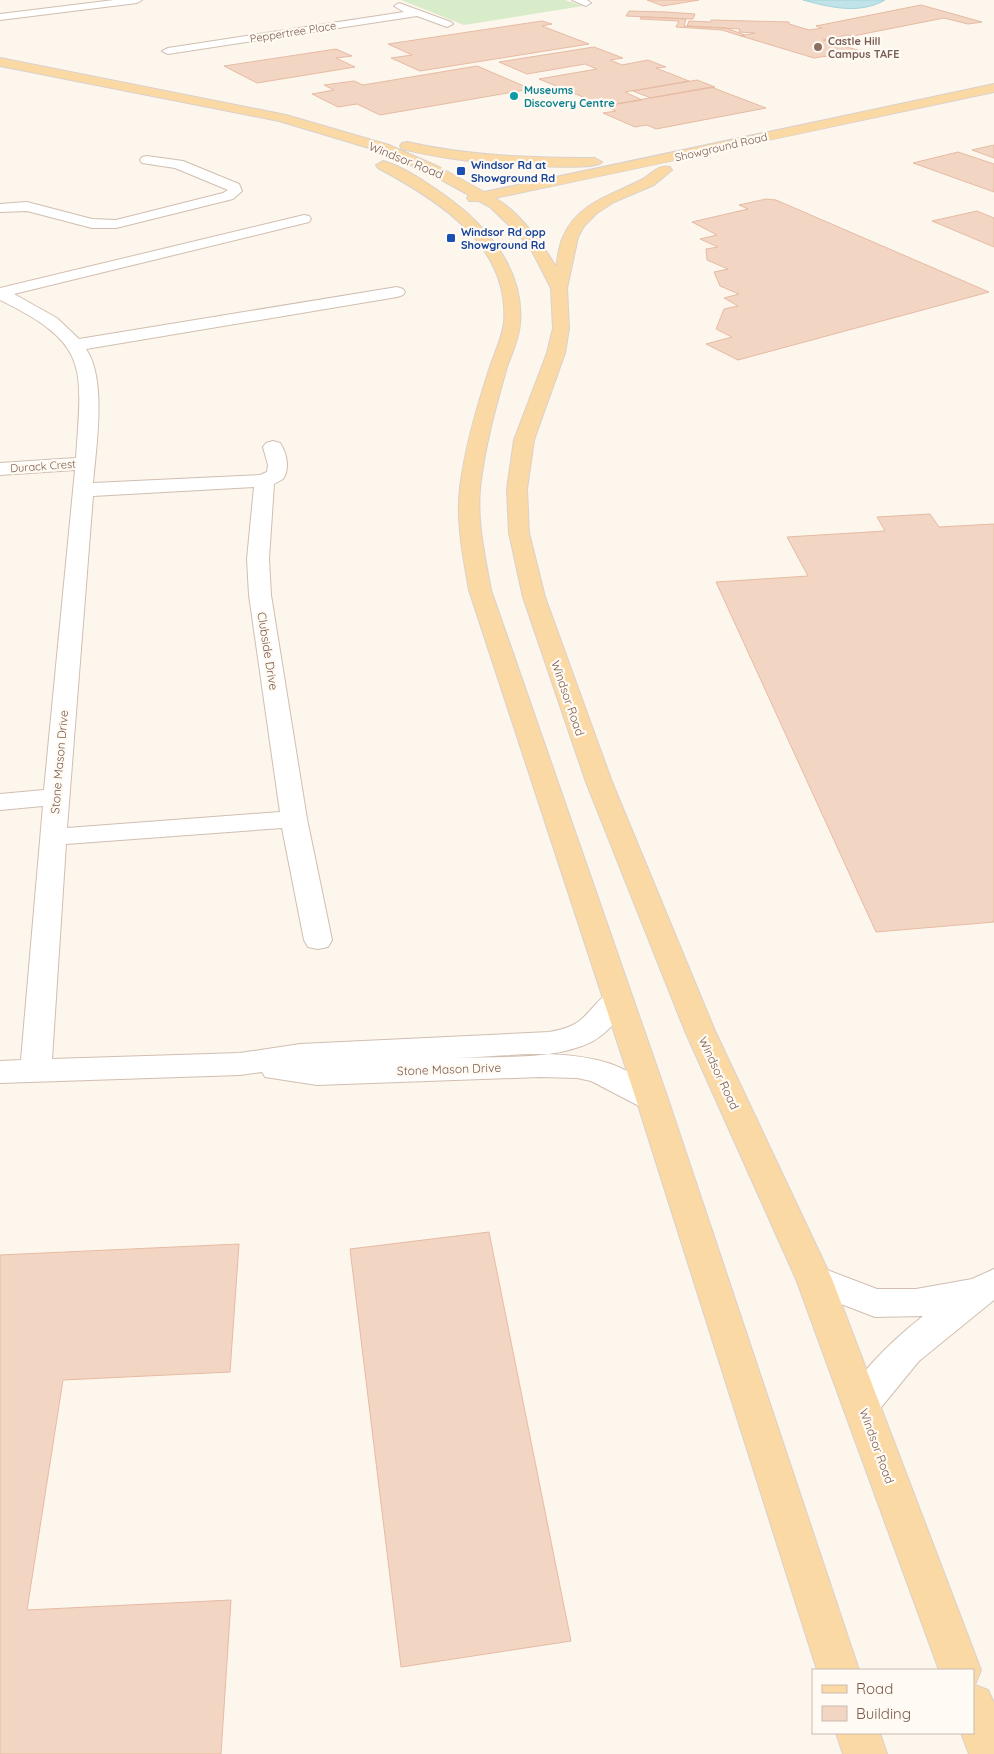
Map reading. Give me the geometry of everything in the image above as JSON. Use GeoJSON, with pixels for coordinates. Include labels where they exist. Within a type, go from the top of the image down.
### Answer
{"type":"FeatureCollection","features":[{"type":"Feature","properties":{"kind":"main road","name":"Windsor Road"},"geometry":{"type":"LineString","coordinates":[[0,62],[281,118],[384,148],[434,170],[489,200],[524,232],[539,250],[558,288],[561,328],[556,354],[524,440],[517,489],[519,533],[532,588],[571,707],[599,782],[700,1031],[814,1279],[960,1669]]}},
{"type":"Feature","properties":{"kind":"main road","name":"Windsor Road"},"geometry":{"type":"LineString","coordinates":[[0,68],[267,124],[303,134],[356,153]]}},
{"type":"Feature","properties":{"kind":"main road","name":"Showground Road"},"geometry":{"type":"LineString","coordinates":[[489,200],[752,139],[994,88]]}},
{"type":"Feature","properties":{"kind":"main road"},"geometry":{"type":"LineString","coordinates":[[281,118],[420,150],[534,162],[615,161],[752,139]]}},
{"type":"Feature","properties":{"kind":"main road","name":"Showground Road"},"geometry":{"type":"LineString","coordinates":[[452,206],[665,170],[829,136]]}},
{"type":"Feature","properties":{"kind":"main road","name":"Windsor Road"},"geometry":{"type":"LineString","coordinates":[[372,160],[402,174],[452,206],[479,233],[500,261],[507,279],[511,297],[512,322],[481,434],[470,488],[469,514],[471,539],[480,590],[652,1099],[838,1669]]}},
{"type":"Feature","properties":{"kind":"main road"},"geometry":{"type":"LineString","coordinates":[[558,288],[570,237],[578,224],[592,210],[610,199],[649,182],[665,170]]}},
{"type":"Feature","properties":{"kind":"main road"},"geometry":{"type":"LineString","coordinates":[[974,1708],[991,1754]]}},
{"type":"Feature","properties":{"kind":"main road"},"geometry":{"type":"LineString","coordinates":[[858,1734],[865,1754]]}},
{"type":"Feature","properties":{"kind":"street"},"geometry":{"type":"LineString","coordinates":[[0,17],[137,0]]}},
{"type":"Feature","properties":{"kind":"street"},"geometry":{"type":"LineString","coordinates":[[385,0],[447,24]]}},
{"type":"Feature","properties":{"kind":"street","name":"Peppertree Place"},"geometry":{"type":"LineString","coordinates":[[168,51],[417,13]]}},
{"type":"Feature","properties":{"kind":"street"},"geometry":{"type":"LineString","coordinates":[[0,208],[15,206],[33,207],[86,224],[116,224],[228,196],[235,191],[234,187],[178,164],[147,160]]}},
{"type":"Feature","properties":{"kind":"street"},"geometry":{"type":"LineString","coordinates":[[0,294],[304,219]]}},
{"type":"Feature","properties":{"kind":"street"},"geometry":{"type":"LineString","coordinates":[[76,345],[397,292]]}},
{"type":"Feature","properties":{"kind":"street","name":"Stone Mason Drive"},"geometry":{"type":"LineString","coordinates":[[0,294],[60,327],[76,345],[86,368],[89,390],[83,490],[55,797],[36,1071],[240,1064],[300,1055],[549,1043],[569,1039],[588,1032],[618,999]]}},
{"type":"Feature","properties":{"kind":"street"},"geometry":{"type":"LineString","coordinates":[[83,490],[264,482],[276,475],[278,465],[273,447]]}},
{"type":"Feature","properties":{"kind":"street","name":"Durack Crest"},"geometry":{"type":"LineString","coordinates":[[0,470],[85,463]]}},
{"type":"Feature","properties":{"kind":"street","name":"Clubside Drive"},"geometry":{"type":"LineString","coordinates":[[264,482],[258,559],[260,596],[294,819],[318,940]]}},
{"type":"Feature","properties":{"kind":"street"},"geometry":{"type":"LineString","coordinates":[[0,802],[55,797]]}},
{"type":"Feature","properties":{"kind":"street"},"geometry":{"type":"LineString","coordinates":[[52,837],[294,819]]}},
{"type":"Feature","properties":{"kind":"street","name":"Stone Mason Drive"},"geometry":{"type":"LineString","coordinates":[[240,1064],[317,1074],[540,1066],[577,1067],[600,1072],[652,1099]]}},
{"type":"Feature","properties":{"kind":"street"},"geometry":{"type":"LineString","coordinates":[[0,1072],[36,1071]]}},
{"type":"Feature","properties":{"kind":"street"},"geometry":{"type":"LineString","coordinates":[[814,1279],[874,1303],[916,1303],[987,1287]]}},
{"type":"Feature","properties":{"kind":"street"},"geometry":{"type":"LineString","coordinates":[[861,1405],[906,1350],[987,1287]]}},
{"type":"Feature","properties":{"kind":"green space"},"geometry":{"type":"Polygon","coordinates":[[[401,0],[565,0],[583,6],[464,25],[401,0]]]}},
{"type":"Feature","properties":{"kind":"water"},"geometry":{"type":"Polygon","coordinates":[[[803,0],[885,0],[865,7],[844,8],[803,0]]]}},
{"type":"Feature","properties":{"kind":"building"},"geometry":{"type":"Polygon","coordinates":[[[647,0],[699,0],[663,6],[647,0]]]}},
{"type":"Feature","properties":{"kind":"building"},"geometry":{"type":"Polygon","coordinates":[[[921,5],[982,22],[968,24],[944,18],[823,40],[861,51],[814,58],[741,36],[755,33],[739,32],[740,29],[687,26],[689,21],[711,22],[711,20],[789,22],[789,24],[809,30],[822,28],[816,26],[921,5]]]}},
{"type":"Feature","properties":{"kind":"building"},"geometry":{"type":"Polygon","coordinates":[[[629,11],[695,14],[693,19],[626,16],[629,11]]]}},
{"type":"Feature","properties":{"kind":"building"},"geometry":{"type":"Polygon","coordinates":[[[641,17],[686,19],[684,26],[726,28],[745,35],[741,36],[722,30],[676,27],[679,21],[640,19],[641,17]]]}},
{"type":"Feature","properties":{"kind":"building"},"geometry":{"type":"Polygon","coordinates":[[[542,21],[552,24],[542,26],[589,44],[420,71],[391,58],[412,55],[388,44],[542,21]]]}},
{"type":"Feature","properties":{"kind":"building"},"geometry":{"type":"Polygon","coordinates":[[[594,47],[623,58],[610,60],[622,65],[648,60],[666,67],[656,68],[689,81],[625,92],[642,100],[605,106],[539,79],[597,69],[585,64],[527,74],[499,62],[594,47]]]}},
{"type":"Feature","properties":{"kind":"building"},"geometry":{"type":"Polygon","coordinates":[[[336,49],[352,56],[336,58],[355,67],[257,83],[224,66],[336,49]]]}},
{"type":"Feature","properties":{"kind":"building"},"geometry":{"type":"Polygon","coordinates":[[[477,66],[531,89],[380,115],[357,104],[338,107],[312,94],[334,90],[324,85],[354,81],[363,85],[477,66]]]}},
{"type":"Feature","properties":{"kind":"building"},"geometry":{"type":"Polygon","coordinates":[[[697,80],[715,87],[651,98],[633,91],[697,80]]]}},
{"type":"Feature","properties":{"kind":"building"},"geometry":{"type":"Polygon","coordinates":[[[711,87],[766,108],[656,129],[647,125],[635,127],[603,113],[616,111],[605,106],[711,87]]]}},
{"type":"Feature","properties":{"kind":"building"},"geometry":{"type":"Polygon","coordinates":[[[994,145],[994,158],[972,150],[994,145]]]}},
{"type":"Feature","properties":{"kind":"building"},"geometry":{"type":"Polygon","coordinates":[[[958,152],[994,164],[994,192],[913,163],[958,152]]]}},
{"type":"Feature","properties":{"kind":"building"},"geometry":{"type":"Polygon","coordinates":[[[766,199],[776,200],[989,292],[738,360],[706,344],[732,337],[716,329],[724,309],[738,306],[724,298],[739,294],[720,286],[714,272],[728,269],[707,260],[706,249],[718,247],[700,239],[717,235],[692,222],[748,209],[739,205],[766,199]]]}},
{"type":"Feature","properties":{"kind":"building"},"geometry":{"type":"Polygon","coordinates":[[[977,211],[994,218],[994,247],[932,221],[977,211]]]}},
{"type":"Feature","properties":{"kind":"building"},"geometry":{"type":"Polygon","coordinates":[[[930,514],[939,527],[994,524],[994,922],[876,932],[716,582],[808,576],[787,537],[885,531],[877,517],[930,514]]]}},
{"type":"Feature","properties":{"kind":"building"},"geometry":{"type":"Polygon","coordinates":[[[489,1232],[571,1641],[401,1667],[350,1249],[489,1232]]]}},
{"type":"Feature","properties":{"kind":"building"},"geometry":{"type":"Polygon","coordinates":[[[239,1244],[230,1372],[63,1380],[27,1610],[231,1600],[221,1754],[0,1754],[0,1255],[239,1244]]]}},
{"type":"Feature","properties":{"kind":"place","name":"Castle Hill Campus TAFE"},"geometry":{"type":"Point","coordinates":[818,47]}},
{"type":"Feature","properties":{"kind":"place","name":"Museums Discovery Centre"},"geometry":{"type":"Point","coordinates":[514,96]}},
{"type":"Feature","properties":{"kind":"place","name":"Windsor Rd at Showground Rd"},"geometry":{"type":"Point","coordinates":[461,171]}},
{"type":"Feature","properties":{"kind":"place","name":"Windsor Rd opp Showground Rd"},"geometry":{"type":"Point","coordinates":[451,238]}}]}
